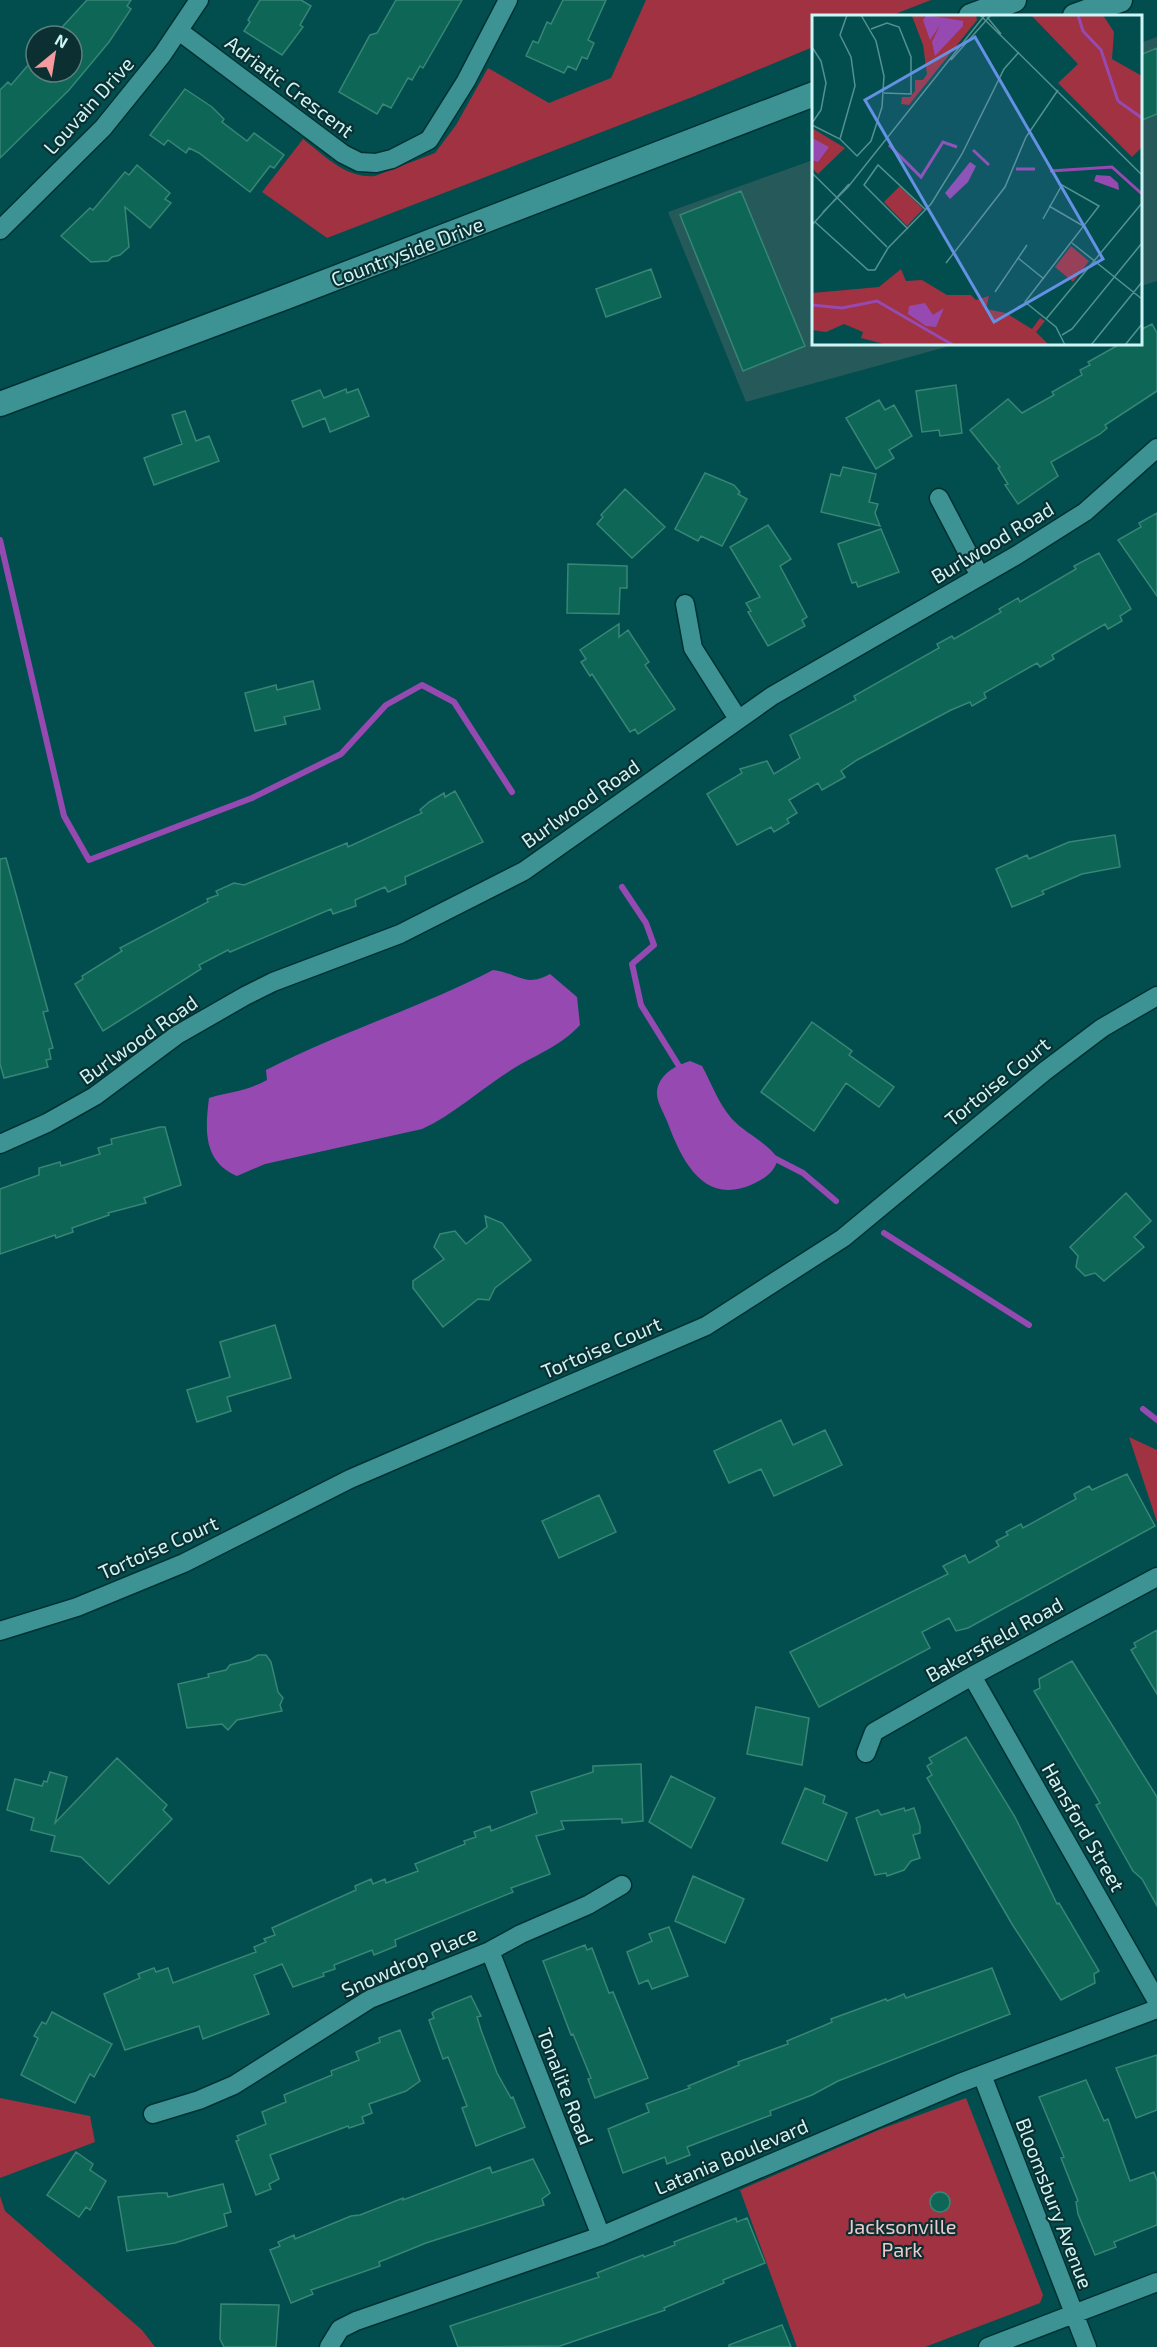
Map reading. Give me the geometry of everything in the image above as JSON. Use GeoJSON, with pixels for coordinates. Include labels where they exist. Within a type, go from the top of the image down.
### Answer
{"type":"FeatureCollection","features":[{"type":"Feature","properties":{"kind":"main road"},"geometry":{"type":"LineString","coordinates":[[974,15],[1014,0]]}},
{"type":"Feature","properties":{"kind":"main road"},"geometry":{"type":"LineString","coordinates":[[1078,15],[1120,0]]}},
{"type":"Feature","properties":{"kind":"main road","name":"Countryside Drive"},"geometry":{"type":"LineString","coordinates":[[0,404],[286,297],[812,94]]}},
{"type":"Feature","properties":{"kind":"street","name":"Louvain Drive"},"geometry":{"type":"LineString","coordinates":[[0,230],[103,128],[179,31],[199,0]]}},
{"type":"Feature","properties":{"kind":"street","name":"Adriatic Crescent"},"geometry":{"type":"LineString","coordinates":[[179,31],[343,154],[359,162],[376,163],[392,159],[429,140],[461,89],[508,0]]}},
{"type":"Feature","properties":{"kind":"street","name":"Burlwood Road"},"geometry":{"type":"LineString","coordinates":[[0,1144],[80,1106],[118,1081],[177,1035],[245,996],[273,982],[400,934],[524,871],[738,718],[1085,512],[1157,448]]}},
{"type":"Feature","properties":{"kind":"street"},"geometry":{"type":"LineString","coordinates":[[939,498],[980,576]]}},
{"type":"Feature","properties":{"kind":"street"},"geometry":{"type":"LineString","coordinates":[[685,604],[693,648],[738,718]]}},
{"type":"Feature","properties":{"kind":"street","name":"Tortoise Court"},"geometry":{"type":"LineString","coordinates":[[0,1631],[77,1608],[184,1563],[350,1479],[706,1326],[843,1238],[1045,1071],[1102,1028],[1157,996]]}},
{"type":"Feature","properties":{"kind":"street","name":"Bakersfield Road"},"geometry":{"type":"LineString","coordinates":[[866,1753],[874,1732],[972,1676],[1157,1577]]}},
{"type":"Feature","properties":{"kind":"street","name":"Hansford Street"},"geometry":{"type":"LineString","coordinates":[[972,1676],[1157,2001]]}},
{"type":"Feature","properties":{"kind":"street","name":"Snowdrop Place"},"geometry":{"type":"LineString","coordinates":[[153,2114],[199,2100],[234,2085],[370,1999],[489,1951],[521,1934],[588,1905],[622,1885]]}},
{"type":"Feature","properties":{"kind":"street","name":"Tonalite Road"},"geometry":{"type":"LineString","coordinates":[[489,1951],[601,2236]]}},
{"type":"Feature","properties":{"kind":"street","name":"Latania Boulevard"},"geometry":{"type":"LineString","coordinates":[[329,2347],[340,2329],[356,2321],[601,2236],[982,2075],[1157,2008]]}},
{"type":"Feature","properties":{"kind":"street","name":"Bloomsbury Avenue"},"geometry":{"type":"LineString","coordinates":[[982,2075],[1087,2347]]}},
{"type":"Feature","properties":{"kind":"street"},"geometry":{"type":"LineString","coordinates":[[988,2347],[1157,2282]]}},
{"type":"Feature","properties":{"kind":"shaded area"},"geometry":{"type":"Polygon","coordinates":[[[1157,37],[1157,281],[1142,286],[1142,42],[1157,37]]]}},
{"type":"Feature","properties":{"kind":"shaded area"},"geometry":{"type":"Polygon","coordinates":[[[812,160],[812,345],[953,345],[746,402],[668,212],[812,160]]]}},
{"type":"Feature","properties":{"kind":"shaded area"},"geometry":{"type":"Polygon","coordinates":[[[493,970],[528,980],[550,974],[577,997],[580,1025],[556,1045],[511,1070],[456,1109],[422,1129],[265,1164],[237,1176],[218,1162],[212,1153],[207,1133],[209,1098],[259,1084],[267,1080],[266,1070],[294,1056],[493,970]]]}},
{"type":"Feature","properties":{"kind":"shaded area"},"geometry":{"type":"Polygon","coordinates":[[[690,1061],[702,1066],[719,1100],[732,1119],[778,1159],[771,1171],[761,1180],[735,1189],[720,1189],[707,1184],[696,1175],[679,1150],[659,1104],[657,1090],[660,1081],[667,1073],[690,1061]]]}},
{"type":"Feature","properties":{"kind":"green space"},"geometry":{"type":"Polygon","coordinates":[[[646,0],[931,0],[893,15],[812,15],[812,47],[695,96],[327,238],[262,192],[303,139],[336,165],[364,176],[375,176],[435,153],[456,125],[488,68],[549,103],[611,78],[646,0]]]}},
{"type":"Feature","properties":{"kind":"green space"},"geometry":{"type":"Polygon","coordinates":[[[1129,1437],[1157,1450],[1157,1522],[1129,1437]]]}},
{"type":"Feature","properties":{"kind":"green space"},"geometry":{"type":"Polygon","coordinates":[[[0,2098],[90,2116],[95,2142],[0,2178],[0,2098]]]}},
{"type":"Feature","properties":{"kind":"green space","name":"Jacksonville Park"},"geometry":{"type":"Polygon","coordinates":[[[966,2098],[1043,2295],[1040,2303],[925,2347],[797,2347],[740,2190],[881,2129],[966,2098]]]}},
{"type":"Feature","properties":{"kind":"green space"},"geometry":{"type":"Polygon","coordinates":[[[0,2196],[5,2211],[142,2330],[155,2347],[0,2347],[0,2196]]]}},
{"type":"Feature","properties":{"kind":"building"},"geometry":{"type":"Polygon","coordinates":[[[87,0],[131,0],[127,6],[131,9],[109,42],[84,72],[84,24],[65,24],[87,0]]]}},
{"type":"Feature","properties":{"kind":"building"},"geometry":{"type":"Polygon","coordinates":[[[260,0],[301,0],[311,6],[300,25],[303,27],[282,55],[244,31],[260,0]]]}},
{"type":"Feature","properties":{"kind":"building"},"geometry":{"type":"Polygon","coordinates":[[[396,0],[462,0],[423,68],[420,66],[412,80],[408,78],[391,108],[383,104],[377,114],[339,92],[370,35],[377,33],[396,0]]]}},
{"type":"Feature","properties":{"kind":"building"},"geometry":{"type":"Polygon","coordinates":[[[563,0],[606,0],[588,40],[594,43],[587,59],[582,57],[576,70],[568,66],[564,73],[526,56],[533,41],[538,43],[547,22],[551,24],[563,0]]]}},
{"type":"Feature","properties":{"kind":"building"},"geometry":{"type":"Polygon","coordinates":[[[1157,48],[1157,114],[1142,120],[1142,54],[1157,48]]]}},
{"type":"Feature","properties":{"kind":"building"},"geometry":{"type":"Polygon","coordinates":[[[24,70],[24,84],[74,84],[0,158],[0,90],[8,82],[11,85],[24,70]]]}},
{"type":"Feature","properties":{"kind":"building"},"geometry":{"type":"Polygon","coordinates":[[[185,89],[212,107],[224,119],[222,122],[247,141],[254,133],[284,155],[274,168],[270,166],[250,192],[199,153],[189,148],[186,153],[168,140],[164,145],[150,135],[185,89]]]}},
{"type":"Feature","properties":{"kind":"building"},"geometry":{"type":"Polygon","coordinates":[[[137,165],[170,193],[165,199],[171,203],[150,228],[125,207],[129,247],[108,261],[91,262],[61,236],[90,208],[93,210],[125,172],[129,175],[137,165]]]}},
{"type":"Feature","properties":{"kind":"building"},"geometry":{"type":"Polygon","coordinates":[[[741,191],[805,346],[743,371],[680,215],[741,191]]]}},
{"type":"Feature","properties":{"kind":"building"},"geometry":{"type":"Polygon","coordinates":[[[651,269],[661,297],[606,317],[596,289],[651,269]]]}},
{"type":"Feature","properties":{"kind":"building"},"geometry":{"type":"Polygon","coordinates":[[[1152,324],[1157,333],[1157,391],[1105,425],[1107,428],[1100,434],[1051,462],[1058,476],[1018,504],[1005,485],[1008,484],[998,468],[1000,467],[970,430],[1008,399],[1022,413],[1054,395],[1052,392],[1082,375],[1080,370],[1090,365],[1088,362],[1118,345],[1142,345],[1142,329],[1152,324]]]}},
{"type":"Feature","properties":{"kind":"building"},"geometry":{"type":"Polygon","coordinates":[[[956,385],[962,433],[940,436],[939,430],[922,432],[916,391],[956,385]]]}},
{"type":"Feature","properties":{"kind":"building"},"geometry":{"type":"Polygon","coordinates":[[[346,389],[347,393],[358,389],[369,416],[330,432],[325,418],[303,427],[292,401],[320,390],[324,398],[346,389]]]}},
{"type":"Feature","properties":{"kind":"building"},"geometry":{"type":"Polygon","coordinates":[[[879,400],[885,410],[894,405],[912,436],[889,450],[894,458],[876,469],[846,418],[879,400]]]}},
{"type":"Feature","properties":{"kind":"building"},"geometry":{"type":"Polygon","coordinates":[[[185,411],[196,441],[209,436],[219,461],[154,485],[144,458],[182,444],[172,415],[185,411]]]}},
{"type":"Feature","properties":{"kind":"building"},"geometry":{"type":"Polygon","coordinates":[[[843,467],[876,474],[869,502],[878,504],[875,513],[880,526],[821,512],[831,474],[840,476],[843,467]]]}},
{"type":"Feature","properties":{"kind":"building"},"geometry":{"type":"Polygon","coordinates":[[[705,473],[734,485],[740,492],[738,494],[747,499],[722,546],[701,536],[698,541],[675,529],[705,473]]]}},
{"type":"Feature","properties":{"kind":"building"},"geometry":{"type":"Polygon","coordinates":[[[625,489],[665,527],[632,558],[597,524],[603,517],[601,515],[625,489]]]}},
{"type":"Feature","properties":{"kind":"building"},"geometry":{"type":"Polygon","coordinates":[[[1157,513],[1157,596],[1118,540],[1141,527],[1139,523],[1157,513]]]}},
{"type":"Feature","properties":{"kind":"building"},"geometry":{"type":"Polygon","coordinates":[[[768,525],[791,559],[780,566],[807,617],[802,620],[805,626],[768,646],[748,612],[751,611],[746,603],[760,597],[730,547],[768,525]]]}},
{"type":"Feature","properties":{"kind":"building"},"geometry":{"type":"Polygon","coordinates":[[[881,529],[899,572],[858,587],[856,582],[852,583],[838,544],[881,529]]]}},
{"type":"Feature","properties":{"kind":"building"},"geometry":{"type":"Polygon","coordinates":[[[1099,553],[1131,609],[1120,616],[1122,621],[1108,629],[1105,624],[1052,655],[1054,659],[1040,667],[1037,663],[984,693],[986,698],[972,706],[970,702],[951,710],[857,760],[841,771],[845,777],[822,790],[818,783],[789,800],[797,813],[787,819],[789,823],[774,832],[771,827],[737,845],[707,794],[742,773],[740,769],[767,761],[774,774],[800,758],[790,735],[856,700],[854,696],[939,648],[937,644],[952,636],[954,639],[1001,612],[999,609],[1018,598],[1020,602],[1076,569],[1074,566],[1099,553]]]}},
{"type":"Feature","properties":{"kind":"building"},"geometry":{"type":"Polygon","coordinates":[[[568,564],[627,566],[627,588],[620,588],[619,614],[567,613],[568,564]]]}},
{"type":"Feature","properties":{"kind":"building"},"geometry":{"type":"Polygon","coordinates":[[[619,624],[619,637],[628,630],[649,662],[645,665],[675,709],[638,734],[635,729],[630,732],[592,674],[590,676],[581,662],[586,659],[580,650],[619,624]]]}},
{"type":"Feature","properties":{"kind":"building"},"geometry":{"type":"Polygon","coordinates":[[[313,681],[320,709],[284,717],[286,724],[255,731],[245,693],[276,685],[277,690],[313,681]]]}},
{"type":"Feature","properties":{"kind":"building"},"geometry":{"type":"Polygon","coordinates":[[[455,791],[483,842],[405,877],[406,884],[388,892],[385,887],[355,900],[356,906],[333,914],[331,909],[230,952],[228,950],[199,965],[201,969],[103,1031],[75,984],[83,979],[82,976],[122,951],[120,948],[208,902],[207,899],[218,895],[216,891],[234,883],[244,885],[347,843],[348,847],[422,813],[420,810],[429,802],[444,793],[445,797],[455,791]]]}},
{"type":"Feature","properties":{"kind":"building"},"geometry":{"type":"Polygon","coordinates":[[[1115,835],[1120,867],[1082,874],[1042,891],[1044,894],[1012,907],[996,869],[1027,855],[1029,859],[1069,842],[1115,835]]]}},
{"type":"Feature","properties":{"kind":"building"},"geometry":{"type":"Polygon","coordinates":[[[6,858],[48,1011],[43,1012],[53,1048],[49,1049],[51,1059],[46,1060],[48,1067],[4,1078],[0,1064],[0,859],[6,858]]]}},
{"type":"Feature","properties":{"kind":"building"},"geometry":{"type":"Polygon","coordinates":[[[812,1022],[852,1051],[849,1055],[894,1087],[879,1107],[846,1083],[814,1131],[761,1092],[812,1022]]]}},
{"type":"Feature","properties":{"kind":"building"},"geometry":{"type":"Polygon","coordinates":[[[165,1127],[181,1185],[144,1198],[146,1203],[108,1213],[109,1215],[72,1228],[73,1232],[56,1238],[55,1235],[0,1254],[0,1189],[39,1175],[39,1168],[60,1162],[61,1166],[100,1154],[98,1148],[112,1144],[111,1139],[165,1127]]]}},
{"type":"Feature","properties":{"kind":"building"},"geometry":{"type":"Polygon","coordinates":[[[1126,1193],[1151,1221],[1134,1237],[1144,1247],[1104,1281],[1095,1273],[1085,1276],[1076,1267],[1078,1256],[1070,1247],[1126,1193]]]}},
{"type":"Feature","properties":{"kind":"building"},"geometry":{"type":"Polygon","coordinates":[[[485,1216],[502,1223],[531,1260],[495,1288],[489,1300],[478,1299],[443,1327],[413,1288],[413,1281],[444,1259],[434,1247],[440,1234],[455,1231],[466,1244],[487,1227],[485,1216]]]}},
{"type":"Feature","properties":{"kind":"building"},"geometry":{"type":"Polygon","coordinates":[[[275,1325],[291,1378],[227,1397],[231,1411],[197,1422],[187,1390],[230,1377],[220,1342],[275,1325]]]}},
{"type":"Feature","properties":{"kind":"building"},"geometry":{"type":"Polygon","coordinates":[[[781,1420],[793,1445],[825,1430],[842,1465],[774,1496],[761,1469],[729,1483],[714,1451],[781,1420]]]}},
{"type":"Feature","properties":{"kind":"building"},"geometry":{"type":"Polygon","coordinates":[[[1127,1474],[1155,1526],[968,1628],[956,1631],[949,1618],[922,1632],[930,1648],[819,1707],[790,1652],[948,1574],[943,1566],[965,1555],[969,1563],[999,1546],[996,1541],[1008,1535],[1006,1532],[1021,1524],[1023,1528],[1076,1499],[1074,1494],[1089,1486],[1092,1490],[1127,1474]]]}},
{"type":"Feature","properties":{"kind":"building"},"geometry":{"type":"Polygon","coordinates":[[[599,1495],[616,1532],[559,1558],[542,1521],[599,1495]]]}},
{"type":"Feature","properties":{"kind":"building"},"geometry":{"type":"Polygon","coordinates":[[[1157,1630],[1157,1694],[1131,1650],[1136,1647],[1134,1643],[1157,1630]]]}},
{"type":"Feature","properties":{"kind":"building"},"geometry":{"type":"Polygon","coordinates":[[[258,1655],[266,1655],[271,1662],[278,1692],[283,1698],[280,1705],[282,1711],[237,1720],[228,1730],[222,1724],[187,1728],[178,1684],[209,1677],[208,1674],[226,1670],[230,1665],[250,1660],[258,1655]]]}},
{"type":"Feature","properties":{"kind":"building"},"geometry":{"type":"Polygon","coordinates":[[[1072,1661],[1157,1797],[1157,1906],[1142,1879],[1133,1871],[1096,1805],[1100,1803],[1034,1691],[1040,1688],[1039,1679],[1072,1661]]]}},
{"type":"Feature","properties":{"kind":"building"},"geometry":{"type":"Polygon","coordinates":[[[756,1707],[809,1718],[802,1765],[747,1754],[756,1707]]]}},
{"type":"Feature","properties":{"kind":"building"},"geometry":{"type":"Polygon","coordinates":[[[966,1737],[1015,1817],[1057,1904],[1059,1903],[1099,1971],[1094,1974],[1095,1983],[1061,2000],[1012,1924],[927,1778],[932,1775],[927,1766],[932,1763],[929,1758],[966,1737]]]}},
{"type":"Feature","properties":{"kind":"building"},"geometry":{"type":"Polygon","coordinates":[[[117,1758],[167,1805],[163,1810],[172,1819],[109,1884],[81,1857],[51,1851],[55,1836],[31,1830],[34,1818],[7,1810],[15,1779],[42,1786],[44,1781],[47,1782],[50,1772],[67,1777],[55,1823],[117,1758]]]}},
{"type":"Feature","properties":{"kind":"building"},"geometry":{"type":"Polygon","coordinates":[[[641,1764],[643,1821],[622,1823],[622,1819],[612,1819],[561,1821],[564,1829],[536,1836],[550,1874],[511,1888],[513,1892],[395,1940],[396,1946],[374,1955],[372,1950],[334,1965],[335,1969],[323,1973],[324,1976],[293,1987],[282,1964],[254,1975],[269,2014],[203,2039],[199,2026],[125,2050],[104,1994],[140,1978],[138,1974],[154,1968],[156,1972],[168,1968],[173,1983],[256,1952],[254,1947],[266,1942],[264,1939],[275,1935],[272,1928],[356,1890],[355,1886],[371,1879],[373,1884],[385,1879],[386,1883],[418,1871],[415,1864],[465,1844],[464,1841],[476,1837],[474,1832],[490,1826],[491,1831],[537,1813],[531,1792],[593,1772],[593,1766],[641,1764]]]}},
{"type":"Feature","properties":{"kind":"building"},"geometry":{"type":"Polygon","coordinates":[[[671,1776],[715,1798],[691,1848],[649,1822],[671,1776]]]}},
{"type":"Feature","properties":{"kind":"building"},"geometry":{"type":"Polygon","coordinates":[[[805,1788],[825,1796],[823,1803],[847,1813],[827,1861],[782,1843],[805,1788]]]}},
{"type":"Feature","properties":{"kind":"building"},"geometry":{"type":"Polygon","coordinates":[[[904,1808],[905,1811],[914,1808],[920,1826],[920,1833],[913,1835],[920,1858],[911,1861],[904,1870],[887,1876],[886,1873],[875,1875],[856,1818],[878,1810],[881,1815],[904,1808]]]}},
{"type":"Feature","properties":{"kind":"building"},"geometry":{"type":"Polygon","coordinates":[[[693,1876],[744,1899],[725,1943],[675,1921],[693,1876]]]}},
{"type":"Feature","properties":{"kind":"building"},"geometry":{"type":"Polygon","coordinates":[[[669,1927],[688,1976],[652,1989],[648,1980],[639,1984],[627,1952],[652,1941],[649,1934],[669,1927]]]}},
{"type":"Feature","properties":{"kind":"building"},"geometry":{"type":"Polygon","coordinates":[[[585,1945],[587,1950],[592,1948],[609,1993],[613,1992],[648,2078],[595,2098],[588,2079],[591,2078],[573,2034],[571,2035],[543,1961],[585,1945]]]}},
{"type":"Feature","properties":{"kind":"building"},"geometry":{"type":"Polygon","coordinates":[[[992,1968],[1010,2014],[838,2081],[812,2095],[770,2111],[771,2115],[687,2147],[690,2155],[667,2164],[665,2157],[623,2173],[608,2129],[649,2112],[646,2104],[690,2088],[688,2086],[739,2065],[738,2062],[788,2044],[787,2041],[832,2022],[831,2019],[886,1999],[887,2001],[904,1994],[906,1998],[992,1968]]]}},
{"type":"Feature","properties":{"kind":"building"},"geometry":{"type":"Polygon","coordinates":[[[471,1996],[481,2016],[477,2017],[497,2073],[511,2098],[513,2097],[525,2127],[476,2146],[462,2108],[467,2106],[448,2057],[443,2059],[429,2020],[434,2018],[432,2013],[436,2010],[471,1996]]]}},
{"type":"Feature","properties":{"kind":"building"},"geometry":{"type":"Polygon","coordinates":[[[52,2012],[112,2044],[94,2077],[90,2074],[75,2103],[21,2075],[38,2038],[34,2036],[42,2022],[46,2024],[52,2012]]]}},
{"type":"Feature","properties":{"kind":"building"},"geometry":{"type":"Polygon","coordinates":[[[400,2030],[420,2081],[406,2091],[369,2104],[372,2113],[362,2117],[364,2123],[349,2128],[348,2126],[270,2155],[279,2179],[269,2184],[271,2189],[256,2195],[236,2141],[239,2140],[237,2136],[266,2124],[262,2112],[286,2102],[284,2095],[332,2075],[331,2071],[359,2060],[356,2052],[380,2042],[379,2038],[400,2030]]]}},
{"type":"Feature","properties":{"kind":"building"},"geometry":{"type":"Polygon","coordinates":[[[1157,2055],[1157,2110],[1136,2118],[1116,2068],[1157,2055]]]}},
{"type":"Feature","properties":{"kind":"building"},"geometry":{"type":"Polygon","coordinates":[[[1086,2080],[1104,2121],[1108,2119],[1130,2181],[1154,2172],[1157,2181],[1157,2225],[1114,2242],[1116,2247],[1095,2255],[1078,2214],[1076,2202],[1078,2201],[1061,2158],[1064,2157],[1039,2097],[1086,2080]]]}},
{"type":"Feature","properties":{"kind":"building"},"geometry":{"type":"Polygon","coordinates":[[[76,2152],[93,2164],[90,2170],[106,2181],[90,2210],[86,2207],[79,2217],[47,2195],[76,2152]]]}},
{"type":"Feature","properties":{"kind":"building"},"geometry":{"type":"Polygon","coordinates":[[[533,2159],[550,2193],[542,2199],[544,2205],[426,2243],[379,2262],[380,2266],[311,2290],[313,2294],[291,2303],[270,2250],[280,2246],[278,2242],[294,2235],[295,2239],[351,2216],[360,2215],[403,2198],[403,2200],[490,2167],[492,2173],[533,2159]]]}},
{"type":"Feature","properties":{"kind":"building"},"geometry":{"type":"Polygon","coordinates":[[[223,2184],[231,2212],[224,2214],[227,2226],[175,2243],[127,2251],[118,2197],[167,2193],[168,2197],[223,2184]]]}},
{"type":"Feature","properties":{"kind":"building"},"geometry":{"type":"Polygon","coordinates":[[[940,2192],[947,2195],[950,2202],[947,2209],[940,2212],[933,2209],[930,2202],[933,2195],[940,2192]]]}},
{"type":"Feature","properties":{"kind":"building"},"geometry":{"type":"Polygon","coordinates":[[[736,2218],[737,2222],[747,2218],[765,2263],[723,2280],[724,2283],[664,2308],[665,2310],[560,2346],[458,2347],[450,2326],[599,2277],[597,2273],[675,2245],[674,2242],[736,2218]]]}},
{"type":"Feature","properties":{"kind":"building"},"geometry":{"type":"Polygon","coordinates":[[[221,2304],[279,2305],[276,2347],[224,2347],[220,2339],[221,2304]]]}},
{"type":"Feature","properties":{"kind":"building"},"geometry":{"type":"Polygon","coordinates":[[[782,2325],[791,2347],[729,2347],[729,2345],[782,2325]]]}},
{"type":"Feature","properties":{"kind":"waterway"},"geometry":{"type":"LineString","coordinates":[[0,540],[64,816],[89,860],[252,798],[341,754],[386,705],[422,685],[454,702],[512,792]]}},
{"type":"Feature","properties":{"kind":"waterway"},"geometry":{"type":"LineString","coordinates":[[622,887],[646,923],[654,945],[632,964],[641,1005],[682,1071]]}},
{"type":"Feature","properties":{"kind":"waterway"},"geometry":{"type":"LineString","coordinates":[[770,1156],[803,1173],[836,1201]]}},
{"type":"Feature","properties":{"kind":"waterway"},"geometry":{"type":"LineString","coordinates":[[884,1233],[1029,1325]]}},
{"type":"Feature","properties":{"kind":"waterway"},"geometry":{"type":"LineString","coordinates":[[1143,1409],[1157,1420]]}}]}
